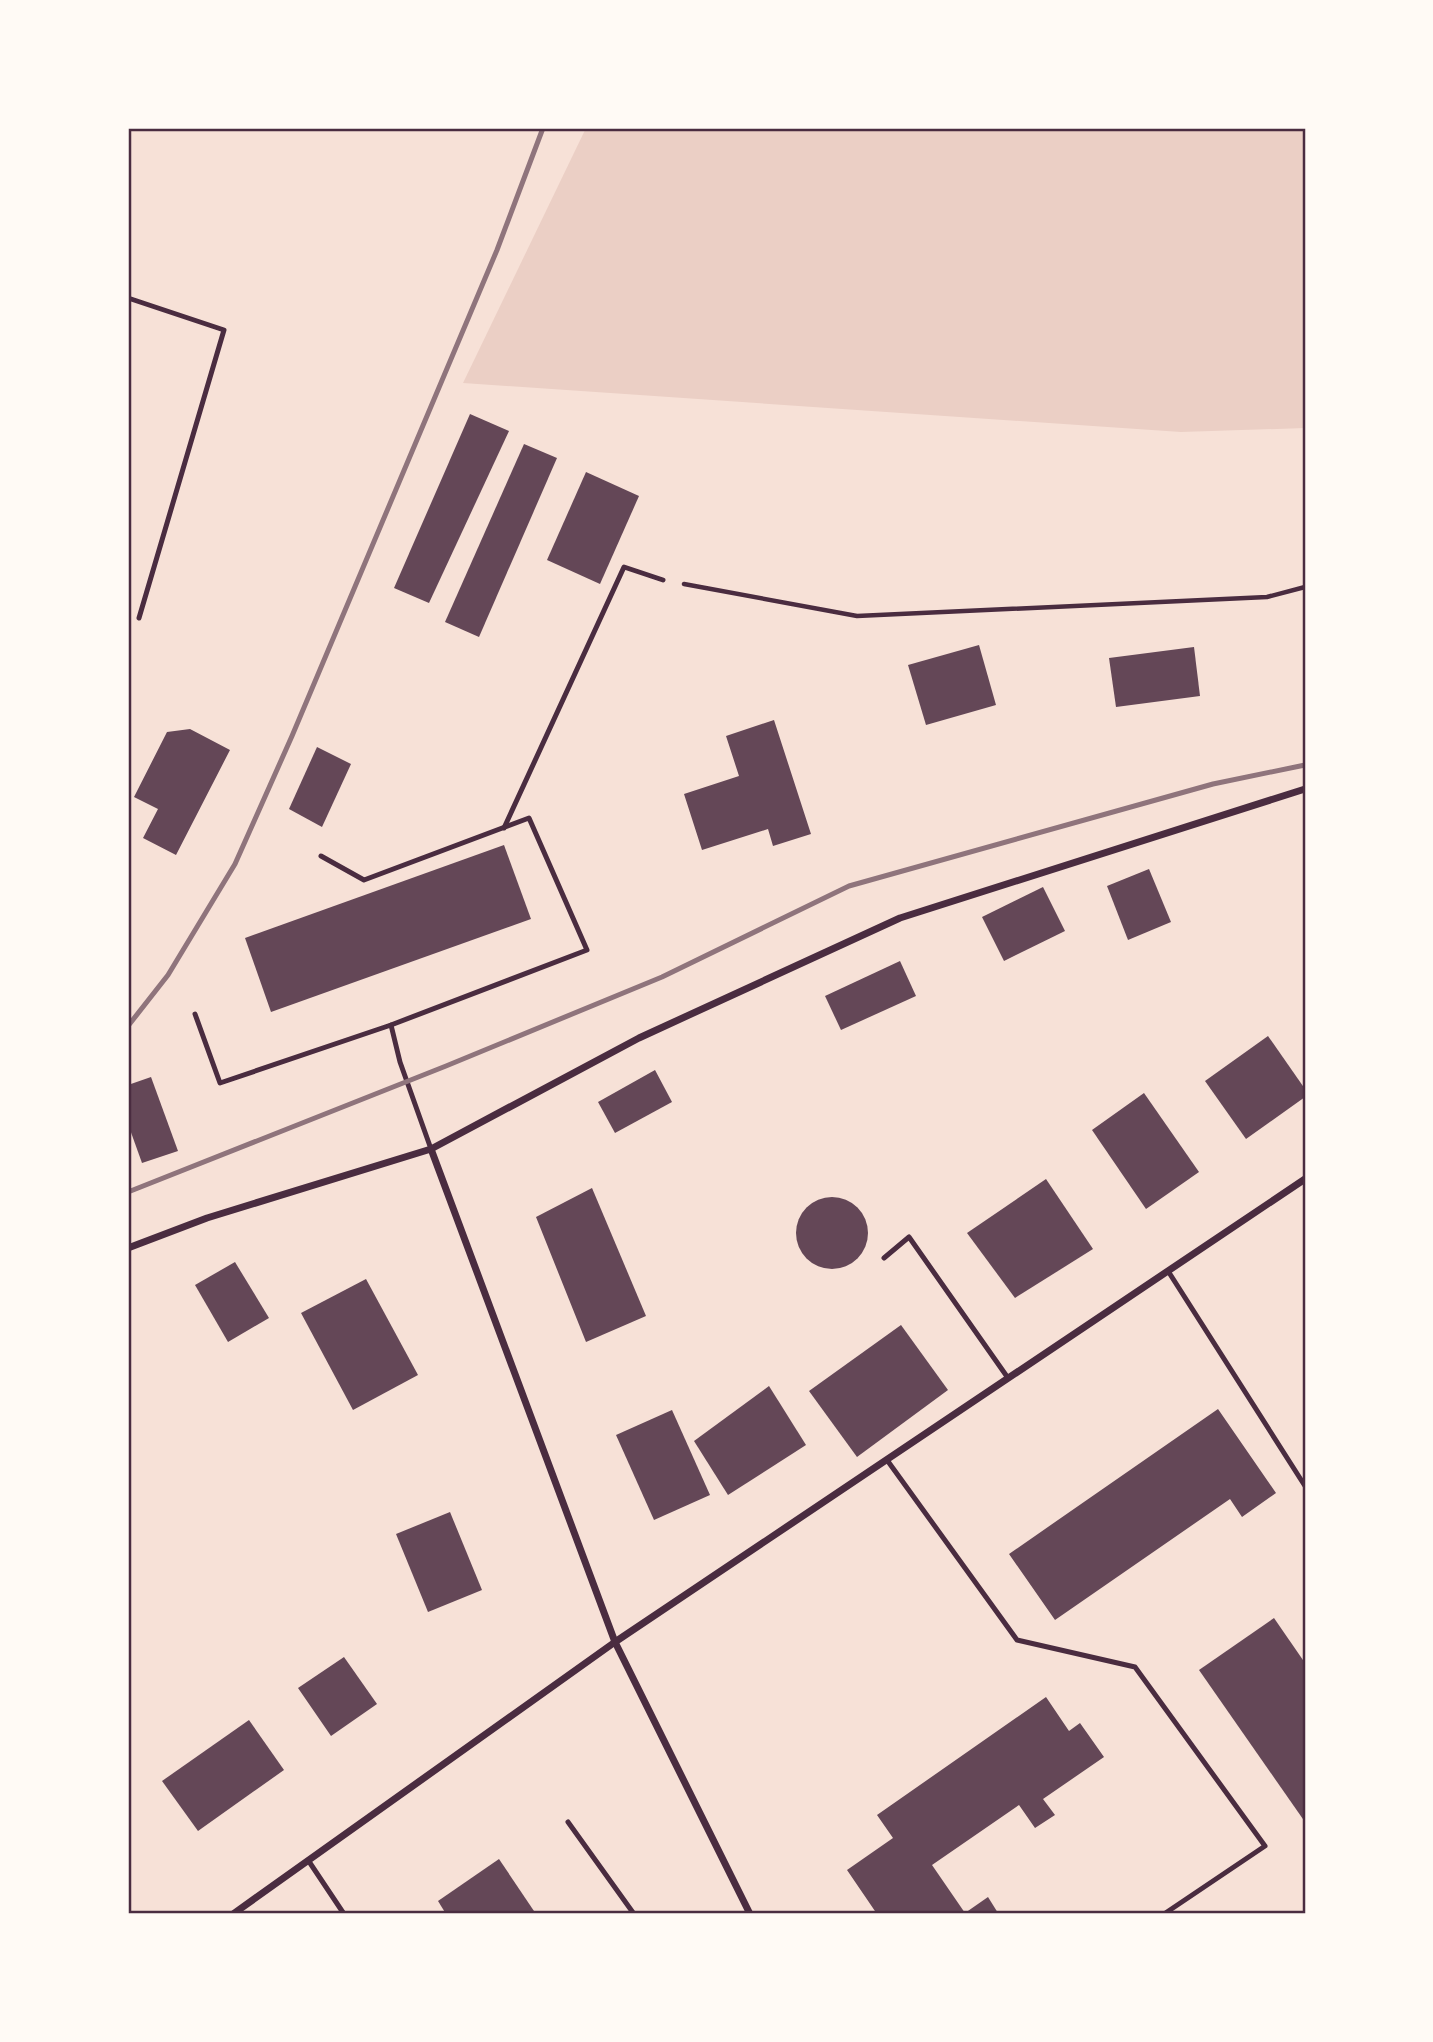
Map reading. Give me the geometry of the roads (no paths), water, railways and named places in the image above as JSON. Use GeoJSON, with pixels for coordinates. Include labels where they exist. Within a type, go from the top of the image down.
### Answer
{"type":"FeatureCollection","features":[{"type":"Feature","properties":{"kind":"street"},"geometry":{"type":"LineString","coordinates":[[128,1248],[207,1218],[431,1149],[639,1038],[900,918],[1305,789]]}},
{"type":"Feature","properties":{"kind":"street"},"geometry":{"type":"LineString","coordinates":[[431,1149],[615,1643],[750,1914]]}},
{"type":"Feature","properties":{"kind":"street"},"geometry":{"type":"LineString","coordinates":[[233,1914],[615,1643],[1305,1179]]}},
{"type":"Feature","properties":{"kind":"lane"},"geometry":{"type":"LineString","coordinates":[[128,298],[224,330],[139,618]]}},
{"type":"Feature","properties":{"kind":"lane"},"geometry":{"type":"LineString","coordinates":[[504,828],[624,567],[663,580]]}},
{"type":"Feature","properties":{"kind":"lane"},"geometry":{"type":"LineString","coordinates":[[195,1014],[220,1083],[391,1025],[587,950],[529,818],[364,880],[321,856]]}},
{"type":"Feature","properties":{"kind":"lane"},"geometry":{"type":"LineString","coordinates":[[391,1025],[400,1062],[431,1149]]}},
{"type":"Feature","properties":{"kind":"lane"},"geometry":{"type":"LineString","coordinates":[[884,1258],[909,1237],[1008,1378]]}},
{"type":"Feature","properties":{"kind":"lane"},"geometry":{"type":"LineString","coordinates":[[1168,1271],[1305,1486]]}},
{"type":"Feature","properties":{"kind":"lane"},"geometry":{"type":"LineString","coordinates":[[887,1460],[1017,1640],[1135,1667],[1265,1846],[1164,1914]]}},
{"type":"Feature","properties":{"kind":"lane"},"geometry":{"type":"LineString","coordinates":[[568,1822],[634,1914]]}},
{"type":"Feature","properties":{"kind":"lane"},"geometry":{"type":"LineString","coordinates":[[307,1860],[344,1914]]}},
{"type":"Feature","properties":{"kind":"railway"},"geometry":{"type":"LineString","coordinates":[[128,1026],[168,975],[235,864],[292,736],[497,250],[543,128]]}},
{"type":"Feature","properties":{"kind":"railway"},"geometry":{"type":"LineString","coordinates":[[128,1192],[662,977],[849,886],[1213,784],[1305,765]]}}]}
